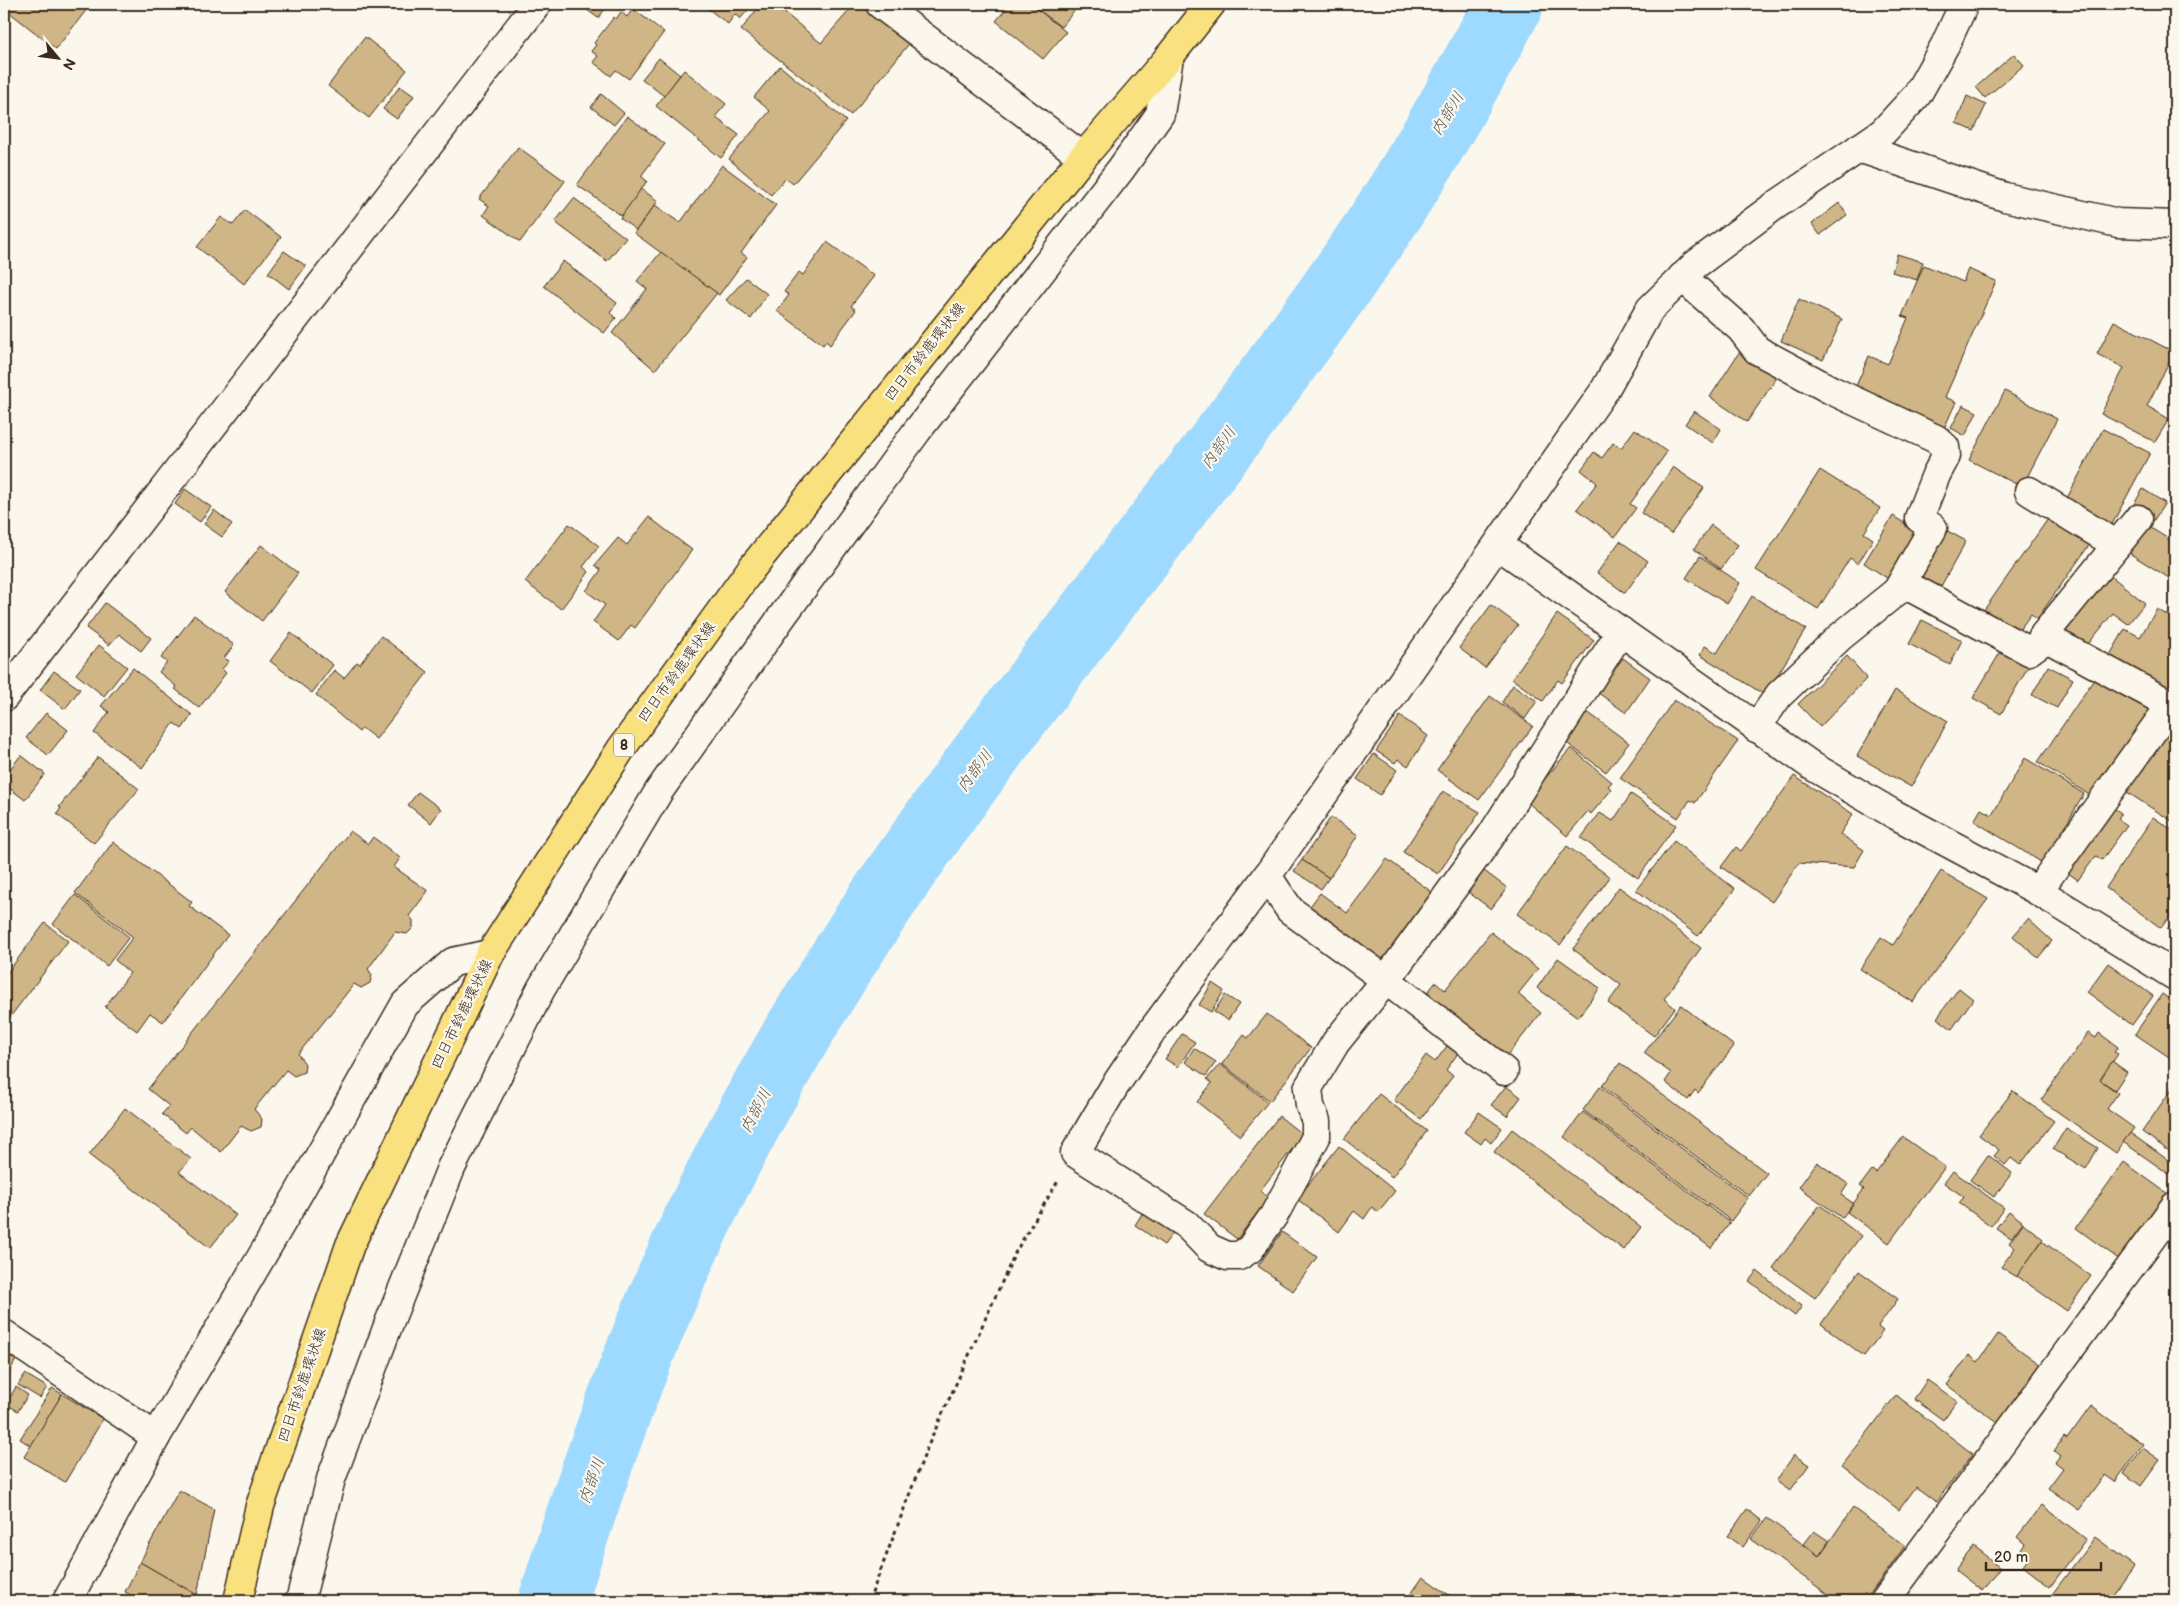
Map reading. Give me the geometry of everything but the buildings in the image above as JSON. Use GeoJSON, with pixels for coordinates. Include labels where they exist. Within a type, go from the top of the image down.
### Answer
{"type":"FeatureCollection","features":[{"type":"Feature","properties":{"kind":"main road","name":"四日市鈴鹿環状線"},"geometry":{"type":"LineString","coordinates":[[238,1601],[260,1506],[350,1245],[490,954],[621,749],[751,569],[1082,157],[1169,58],[1211,4]]}},
{"type":"Feature","properties":{"kind":"street"},"geometry":{"type":"LineString","coordinates":[[4,696],[537,4]]}},
{"type":"Feature","properties":{"kind":"street"},"geometry":{"type":"LineString","coordinates":[[880,4],[1082,157]]}},
{"type":"Feature","properties":{"kind":"street"},"geometry":{"type":"LineString","coordinates":[[1622,631],[1491,836],[1386,980],[1336,1042],[1308,1088],[1310,1106],[1316,1121],[1316,1137],[1274,1215],[1250,1249],[1239,1256],[1227,1256],[1209,1248],[1186,1224],[1075,1153],[1114,1087],[1151,1032],[1267,876],[1604,391],[1650,309],[1694,265],[1774,206],[1883,132],[1917,95],[1945,45],[1964,4]]}},
{"type":"Feature","properties":{"kind":"street"},"geometry":{"type":"LineString","coordinates":[[300,1601],[331,1480],[389,1323],[451,1168],[541,988],[659,791],[753,658],[917,431],[1122,169],[1160,114],[1169,58]]}},
{"type":"Feature","properties":{"kind":"street"},"geometry":{"type":"LineString","coordinates":[[1859,148],[2005,197],[2118,223],[2175,224]]}},
{"type":"Feature","properties":{"kind":"street"},"geometry":{"type":"LineString","coordinates":[[1682,276],[1741,329],[1757,350],[1831,390],[1936,439],[1945,447],[1946,456],[1918,518],[1933,528],[1897,591]]}},
{"type":"Feature","properties":{"kind":"street"},"geometry":{"type":"LineString","coordinates":[[2029,492],[2117,545]]}},
{"type":"Feature","properties":{"kind":"street"},"geometry":{"type":"LineString","coordinates":[[2038,891],[2173,706],[2043,636],[2138,519]]}},
{"type":"Feature","properties":{"kind":"street"},"geometry":{"type":"LineString","coordinates":[[1498,545],[1812,766],[1892,814],[2038,891],[2175,976]]}},
{"type":"Feature","properties":{"kind":"street"},"geometry":{"type":"LineString","coordinates":[[1756,728],[1779,695],[1840,637],[1897,591],[1908,586],[2029,651],[2047,638]]}},
{"type":"Feature","properties":{"kind":"street"},"geometry":{"type":"LineString","coordinates":[[1267,876],[1290,910],[1386,980],[1504,1071]]}},
{"type":"Feature","properties":{"kind":"street"},"geometry":{"type":"LineString","coordinates":[[67,1601],[156,1437],[297,1196],[405,1004],[454,962],[490,954]]}},
{"type":"Feature","properties":{"kind":"street"},"geometry":{"type":"LineString","coordinates":[[1885,1601],[2175,1206]]}},
{"type":"Feature","properties":{"kind":"street"},"geometry":{"type":"LineString","coordinates":[[4,1334],[156,1437]]}},
{"type":"Feature","properties":{"kind":"path"},"geometry":{"type":"LineString","coordinates":[[869,1601],[927,1448],[1016,1251],[1075,1153]]}},
{"type":"Feature","properties":{"kind":"waterway","name":"内部川"},"geometry":{"type":"LineString","coordinates":[[553,1601],[613,1423],[665,1292],[710,1194],[738,1139],[798,1032],[863,928],[932,828],[1043,678],[1268,382],[1376,231],[1446,119],[1509,4]]}}]}
